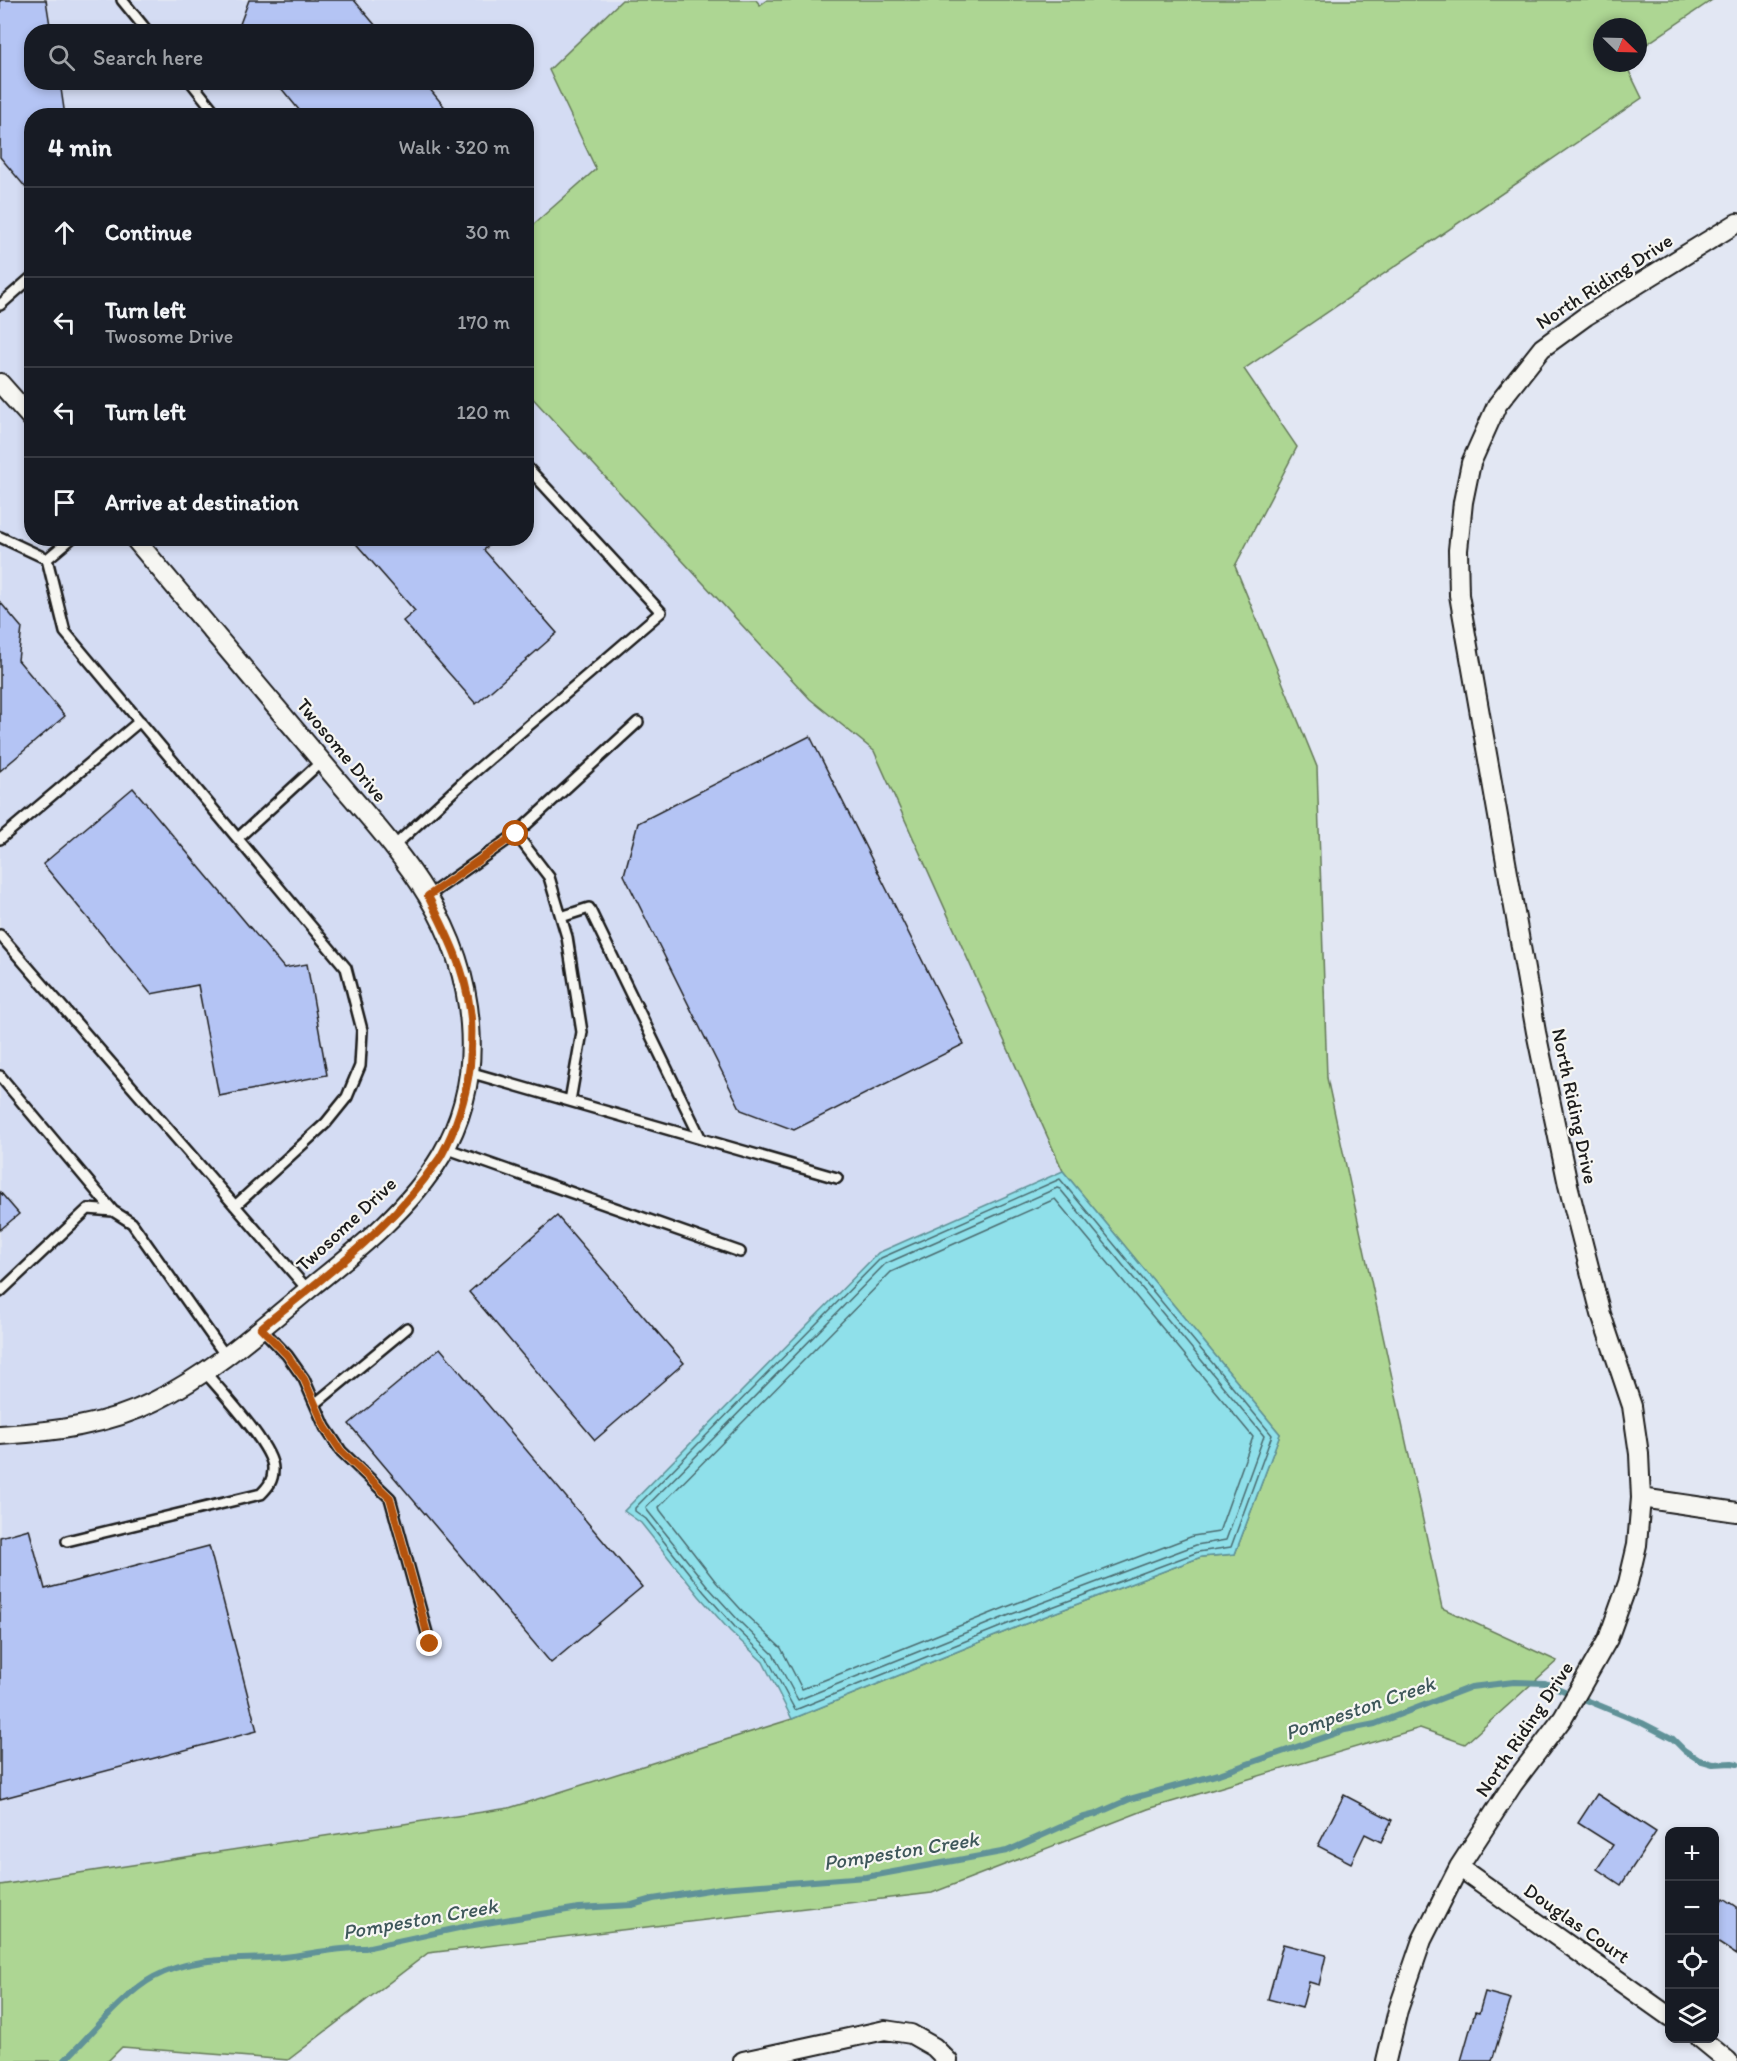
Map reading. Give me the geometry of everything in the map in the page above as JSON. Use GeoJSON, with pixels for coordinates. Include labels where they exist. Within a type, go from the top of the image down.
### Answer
{"type":"FeatureCollection","features":[{"type":"Feature","properties":{"kind":"street","name":"North Riding Drive"},"geometry":{"type":"LineString","coordinates":[[1386,2061],[1398,2010],[1422,1940],[1459,1867],[1513,1784],[1563,1718],[1608,1639],[1629,1584],[1637,1545],[1641,1498],[1639,1454],[1632,1406],[1595,1293],[1568,1185],[1536,1032],[1459,595],[1458,550],[1463,501],[1472,463],[1497,405],[1542,348],[1586,316],[1737,223]]}},
{"type":"Feature","properties":{"kind":"street"},"geometry":{"type":"LineString","coordinates":[[0,383],[24,410]]}},
{"type":"Feature","properties":{"kind":"street","name":"Twosome Drive"},"geometry":{"type":"LineString","coordinates":[[0,1435],[74,1428],[116,1417],[154,1402],[204,1371],[308,1290],[391,1218],[441,1157],[457,1122],[467,1086],[471,1049],[471,1011],[464,981],[447,933],[428,896],[393,848],[322,761],[141,546]]}},
{"type":"Feature","properties":{"kind":"street"},"geometry":{"type":"LineString","coordinates":[[1641,1498],[1737,1512]]}},
{"type":"Feature","properties":{"kind":"street","name":"Douglas Court"},"geometry":{"type":"LineString","coordinates":[[1459,1867],[1665,2013]]}},
{"type":"Feature","properties":{"kind":"street"},"geometry":{"type":"LineString","coordinates":[[743,2061],[885,2030],[911,2034],[934,2047],[948,2061]]}},
{"type":"Feature","properties":{"kind":"street"},"geometry":{"type":"LineString","coordinates":[[1706,2043],[1728,2061]]}},
{"type":"Feature","properties":{"kind":"lane"},"geometry":{"type":"LineString","coordinates":[[122,0],[142,24]]}},
{"type":"Feature","properties":{"kind":"lane"},"geometry":{"type":"LineString","coordinates":[[197,90],[211,108]]}},
{"type":"Feature","properties":{"kind":"lane"},"geometry":{"type":"LineString","coordinates":[[0,305],[24,284]]}},
{"type":"Feature","properties":{"kind":"lane"},"geometry":{"type":"LineString","coordinates":[[393,848],[472,774],[661,612],[534,475]]}},
{"type":"Feature","properties":{"kind":"lane"},"geometry":{"type":"LineString","coordinates":[[0,537],[47,559]]}},
{"type":"Feature","properties":{"kind":"lane"},"geometry":{"type":"LineString","coordinates":[[47,559],[62,546]]}},
{"type":"Feature","properties":{"kind":"lane"},"geometry":{"type":"LineString","coordinates":[[47,559],[65,632],[346,968],[362,1030],[360,1066],[346,1097],[326,1123],[235,1206]]}},
{"type":"Feature","properties":{"kind":"lane"},"geometry":{"type":"LineString","coordinates":[[0,839],[140,721]]}},
{"type":"Feature","properties":{"kind":"lane"},"geometry":{"type":"LineString","coordinates":[[428,896],[516,834],[638,722]]}},
{"type":"Feature","properties":{"kind":"lane"},"geometry":{"type":"LineString","coordinates":[[238,838],[322,761]]}},
{"type":"Feature","properties":{"kind":"lane"},"geometry":{"type":"LineString","coordinates":[[516,834],[549,877],[567,937],[582,1032],[570,1101]]}},
{"type":"Feature","properties":{"kind":"lane"},"geometry":{"type":"LineString","coordinates":[[561,917],[589,908],[701,1139]]}},
{"type":"Feature","properties":{"kind":"lane"},"geometry":{"type":"LineString","coordinates":[[0,936],[308,1290]]}},
{"type":"Feature","properties":{"kind":"lane"},"geometry":{"type":"LineString","coordinates":[[469,1072],[837,1178]]}},
{"type":"Feature","properties":{"kind":"lane"},"geometry":{"type":"LineString","coordinates":[[0,1076],[113,1211],[132,1223],[225,1355]]}},
{"type":"Feature","properties":{"kind":"lane"},"geometry":{"type":"LineString","coordinates":[[445,1148],[740,1252]]}},
{"type":"Feature","properties":{"kind":"lane"},"geometry":{"type":"LineString","coordinates":[[0,1292],[88,1209],[113,1211]]}},
{"type":"Feature","properties":{"kind":"lane"},"geometry":{"type":"LineString","coordinates":[[261,1328],[287,1355],[304,1379],[325,1427],[341,1451],[390,1498],[430,1644]]}},
{"type":"Feature","properties":{"kind":"lane"},"geometry":{"type":"LineString","coordinates":[[315,1404],[407,1328]]}},
{"type":"Feature","properties":{"kind":"lane"},"geometry":{"type":"LineString","coordinates":[[67,1541],[261,1494],[271,1483],[274,1468],[270,1455],[204,1371]]}},
{"type":"Feature","properties":{"kind":"shaded area"},"geometry":{"type":"Polygon","coordinates":[[[0,0],[1699,0],[1647,23],[1647,18],[1593,18],[1593,69],[1328,259],[1062,533],[1332,1486],[792,1719],[509,1808],[0,1885],[0,0]]]}},
{"type":"Feature","properties":{"kind":"green space"},"geometry":{"type":"Polygon","coordinates":[[[622,0],[756,0],[760,5],[767,0],[1712,0],[1647,44],[1647,18],[1593,18],[1593,72],[1629,72],[1642,98],[1244,369],[1297,447],[1235,566],[1317,767],[1327,1078],[1442,1608],[1557,1661],[1465,1744],[1420,1728],[1148,1809],[932,1893],[428,1953],[288,2060],[122,2047],[108,2061],[0,2061],[0,1885],[509,1808],[792,1719],[1017,1627],[1201,1557],[1235,1554],[1280,1434],[1063,1171],[874,751],[810,699],[534,400],[534,224],[596,169],[549,70],[622,0]]]}},
{"type":"Feature","properties":{"kind":"water"},"geometry":{"type":"Polygon","coordinates":[[[1063,1171],[1280,1434],[1235,1554],[1201,1557],[1017,1627],[792,1719],[763,1662],[730,1631],[699,1596],[641,1523],[624,1511],[878,1253],[1063,1171]]]}},
{"type":"Feature","properties":{"kind":"building"},"geometry":{"type":"Polygon","coordinates":[[[0,0],[46,0],[50,24],[24,24],[24,90],[61,90],[64,108],[24,108],[24,186],[0,157],[0,0]]]}},
{"type":"Feature","properties":{"kind":"building"},"geometry":{"type":"Polygon","coordinates":[[[249,0],[354,0],[374,24],[240,24],[249,0]]]}},
{"type":"Feature","properties":{"kind":"building"},"geometry":{"type":"Polygon","coordinates":[[[283,90],[431,90],[445,108],[297,108],[283,90]]]}},
{"type":"Feature","properties":{"kind":"building"},"geometry":{"type":"Polygon","coordinates":[[[358,546],[488,546],[484,550],[557,633],[476,704],[403,621],[415,611],[358,546]]]}},
{"type":"Feature","properties":{"kind":"building"},"geometry":{"type":"Polygon","coordinates":[[[0,602],[22,628],[18,660],[65,716],[0,771],[0,602]]]}},
{"type":"Feature","properties":{"kind":"building"},"geometry":{"type":"Polygon","coordinates":[[[810,736],[964,1044],[794,1130],[741,1110],[624,875],[638,823],[810,736]]]}},
{"type":"Feature","properties":{"kind":"building"},"geometry":{"type":"Polygon","coordinates":[[[133,788],[284,968],[307,964],[327,1075],[219,1096],[198,985],[151,994],[43,864],[133,788]]]}},
{"type":"Feature","properties":{"kind":"building"},"geometry":{"type":"Polygon","coordinates":[[[0,1192],[19,1214],[0,1230],[0,1192]]]}},
{"type":"Feature","properties":{"kind":"building"},"geometry":{"type":"Polygon","coordinates":[[[557,1216],[684,1363],[595,1440],[469,1292],[557,1216]]]}},
{"type":"Feature","properties":{"kind":"building"},"geometry":{"type":"Polygon","coordinates":[[[440,1348],[642,1587],[551,1663],[349,1424],[440,1348]]]}},
{"type":"Feature","properties":{"kind":"building"},"geometry":{"type":"Polygon","coordinates":[[[29,1529],[45,1589],[209,1546],[257,1731],[0,1799],[0,1537],[29,1529]]]}},
{"type":"Feature","properties":{"kind":"building"},"geometry":{"type":"Polygon","coordinates":[[[1597,1794],[1656,1832],[1621,1885],[1597,1869],[1613,1845],[1578,1823],[1597,1794]]]}},
{"type":"Feature","properties":{"kind":"building"},"geometry":{"type":"Polygon","coordinates":[[[1344,1795],[1392,1820],[1381,1842],[1365,1834],[1351,1863],[1318,1846],[1344,1795]]]}},
{"type":"Feature","properties":{"kind":"building"},"geometry":{"type":"Polygon","coordinates":[[[1724,1898],[1737,1907],[1737,1955],[1719,1943],[1719,1905],[1724,1898]]]}},
{"type":"Feature","properties":{"kind":"building"},"geometry":{"type":"Polygon","coordinates":[[[1283,1944],[1326,1955],[1319,1985],[1309,1982],[1302,2008],[1268,1999],[1283,1944]]]}},
{"type":"Feature","properties":{"kind":"building"},"geometry":{"type":"Polygon","coordinates":[[[1485,1992],[1511,1999],[1492,2061],[1461,2061],[1475,2012],[1479,2013],[1485,1992]]]}},
{"type":"Feature","properties":{"kind":"waterway","name":"Pompeston Creek"},"geometry":{"type":"LineString","coordinates":[[64,2061],[107,2016],[143,1984],[169,1970],[185,1965],[218,1960],[284,1957],[365,1948],[468,1926],[579,1908],[632,1905],[653,1899],[721,1888],[866,1877],[1007,1851],[1130,1799],[1219,1774],[1345,1730],[1375,1724],[1471,1687],[1514,1682],[1545,1683],[1642,1723],[1673,1739],[1699,1760],[1713,1764],[1737,1764]]}},
{"type":"Feature","properties":{"kind":"route"},"geometry":{"type":"LineString","coordinates":[[430,1644],[390,1498],[341,1451],[325,1427],[304,1379],[287,1355],[261,1328],[391,1218],[441,1157],[457,1122],[467,1086],[471,1049],[471,1011],[461,972],[447,933],[428,896],[516,834]]}}]}
